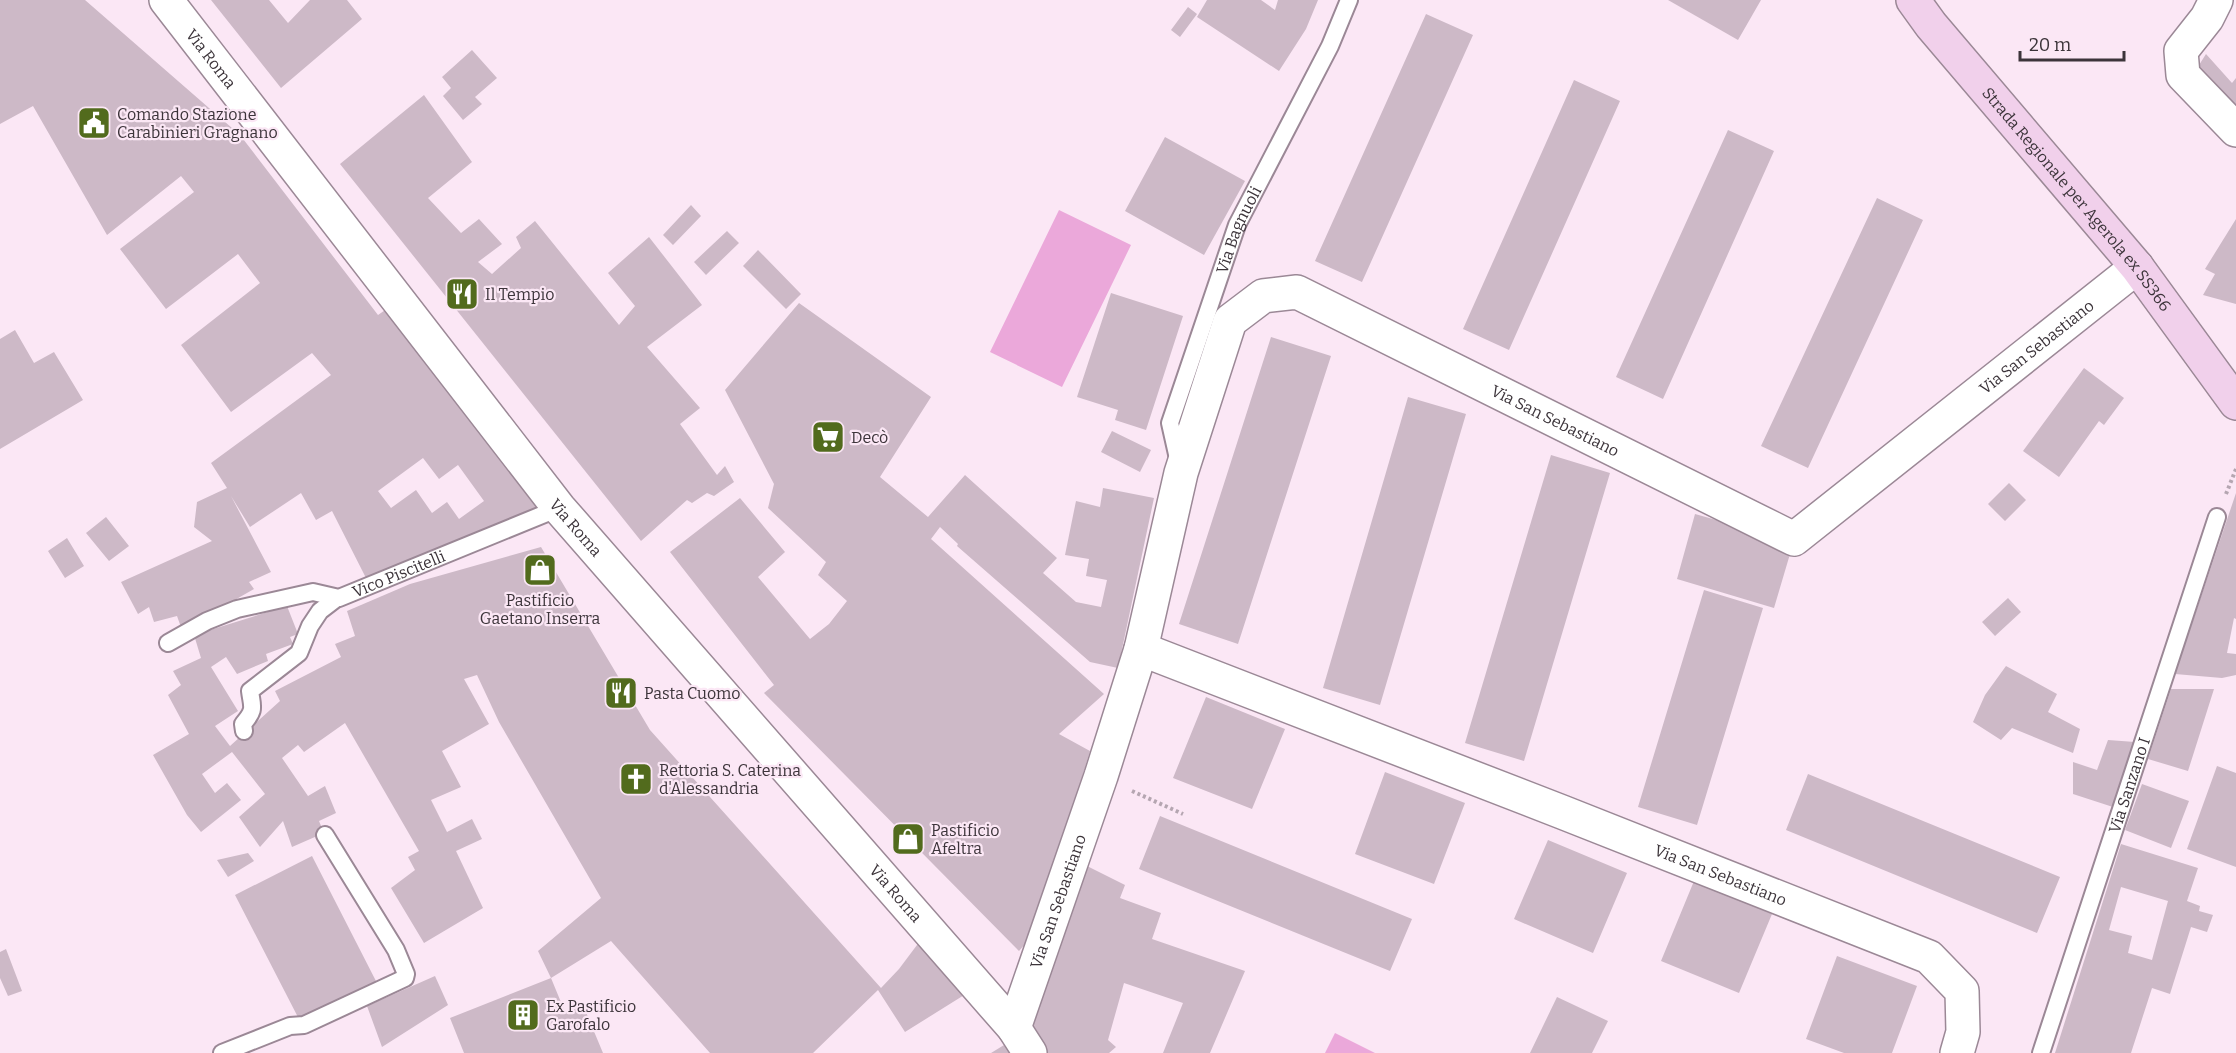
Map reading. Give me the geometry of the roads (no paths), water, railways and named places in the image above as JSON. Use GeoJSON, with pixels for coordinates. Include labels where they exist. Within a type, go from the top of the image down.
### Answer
{"type":"FeatureCollection","features":[{"type":"Feature","properties":{"kind":"main road","name":"Strada Regionale per Agerola ex SS366"},"geometry":{"type":"LineString","coordinates":[[1913,0],[1939,34],[2137,267],[2236,403]]}},
{"type":"Feature","properties":{"kind":"street","name":"Via Roma"},"geometry":{"type":"LineString","coordinates":[[166,0],[559,508],[1022,1041]]}},
{"type":"Feature","properties":{"kind":"street"},"geometry":{"type":"LineString","coordinates":[[2216,0],[2207,18],[2181,51],[2183,75],[2236,130]]}},
{"type":"Feature","properties":{"kind":"street","name":"Via San Sebastiano"},"geometry":{"type":"LineString","coordinates":[[1022,1041],[1141,649],[1180,473],[1230,321],[1263,296],[1297,292],[1794,539],[2137,267]]}},
{"type":"Feature","properties":{"kind":"street","name":"Via San Sebastiano"},"geometry":{"type":"LineString","coordinates":[[1141,649],[1929,957],[1962,991],[1963,1032],[1957,1053]]}},
{"type":"Feature","properties":{"kind":"lane","name":"Via Bagnuoli"},"geometry":{"type":"LineString","coordinates":[[1180,473],[1170,423],[1237,225],[1330,46],[1349,0]]}},
{"type":"Feature","properties":{"kind":"lane","name":"Vico Piscitelli"},"geometry":{"type":"LineString","coordinates":[[168,643],[207,621],[237,609],[313,592],[337,598],[559,508]]}},
{"type":"Feature","properties":{"kind":"lane","name":"Via Sanzano I"},"geometry":{"type":"LineString","coordinates":[[2041,1053],[2217,517]]}},
{"type":"Feature","properties":{"kind":"lane"},"geometry":{"type":"LineString","coordinates":[[244,730],[243,724],[254,705],[250,691],[299,653],[310,626],[320,611],[337,598]]}},
{"type":"Feature","properties":{"kind":"lane"},"geometry":{"type":"LineString","coordinates":[[222,1053],[290,1026],[304,1025],[405,978],[406,974],[396,950],[325,835]]}},
{"type":"Feature","properties":{"kind":"place","name":"Comando Stazione Carabinieri Gragnano"},"geometry":{"type":"Point","coordinates":[94,123]}},
{"type":"Feature","properties":{"kind":"place","name":"Il Tempio"},"geometry":{"type":"Point","coordinates":[462,294]}},
{"type":"Feature","properties":{"kind":"place","name":"Decò"},"geometry":{"type":"Point","coordinates":[828,437]}},
{"type":"Feature","properties":{"kind":"place","name":"Pastificio Gaetano Inserra"},"geometry":{"type":"Point","coordinates":[540,570]}},
{"type":"Feature","properties":{"kind":"place","name":"Pasta Cuomo"},"geometry":{"type":"Point","coordinates":[621,693]}},
{"type":"Feature","properties":{"kind":"place","name":"Rettoria S. Caterina d'Alessandria"},"geometry":{"type":"Point","coordinates":[636,779]}},
{"type":"Feature","properties":{"kind":"place","name":"Pastificio Afeltra"},"geometry":{"type":"Point","coordinates":[908,839]}},
{"type":"Feature","properties":{"kind":"place","name":"Ex Pastificio Garofalo"},"geometry":{"type":"Point","coordinates":[523,1015]}}]}
